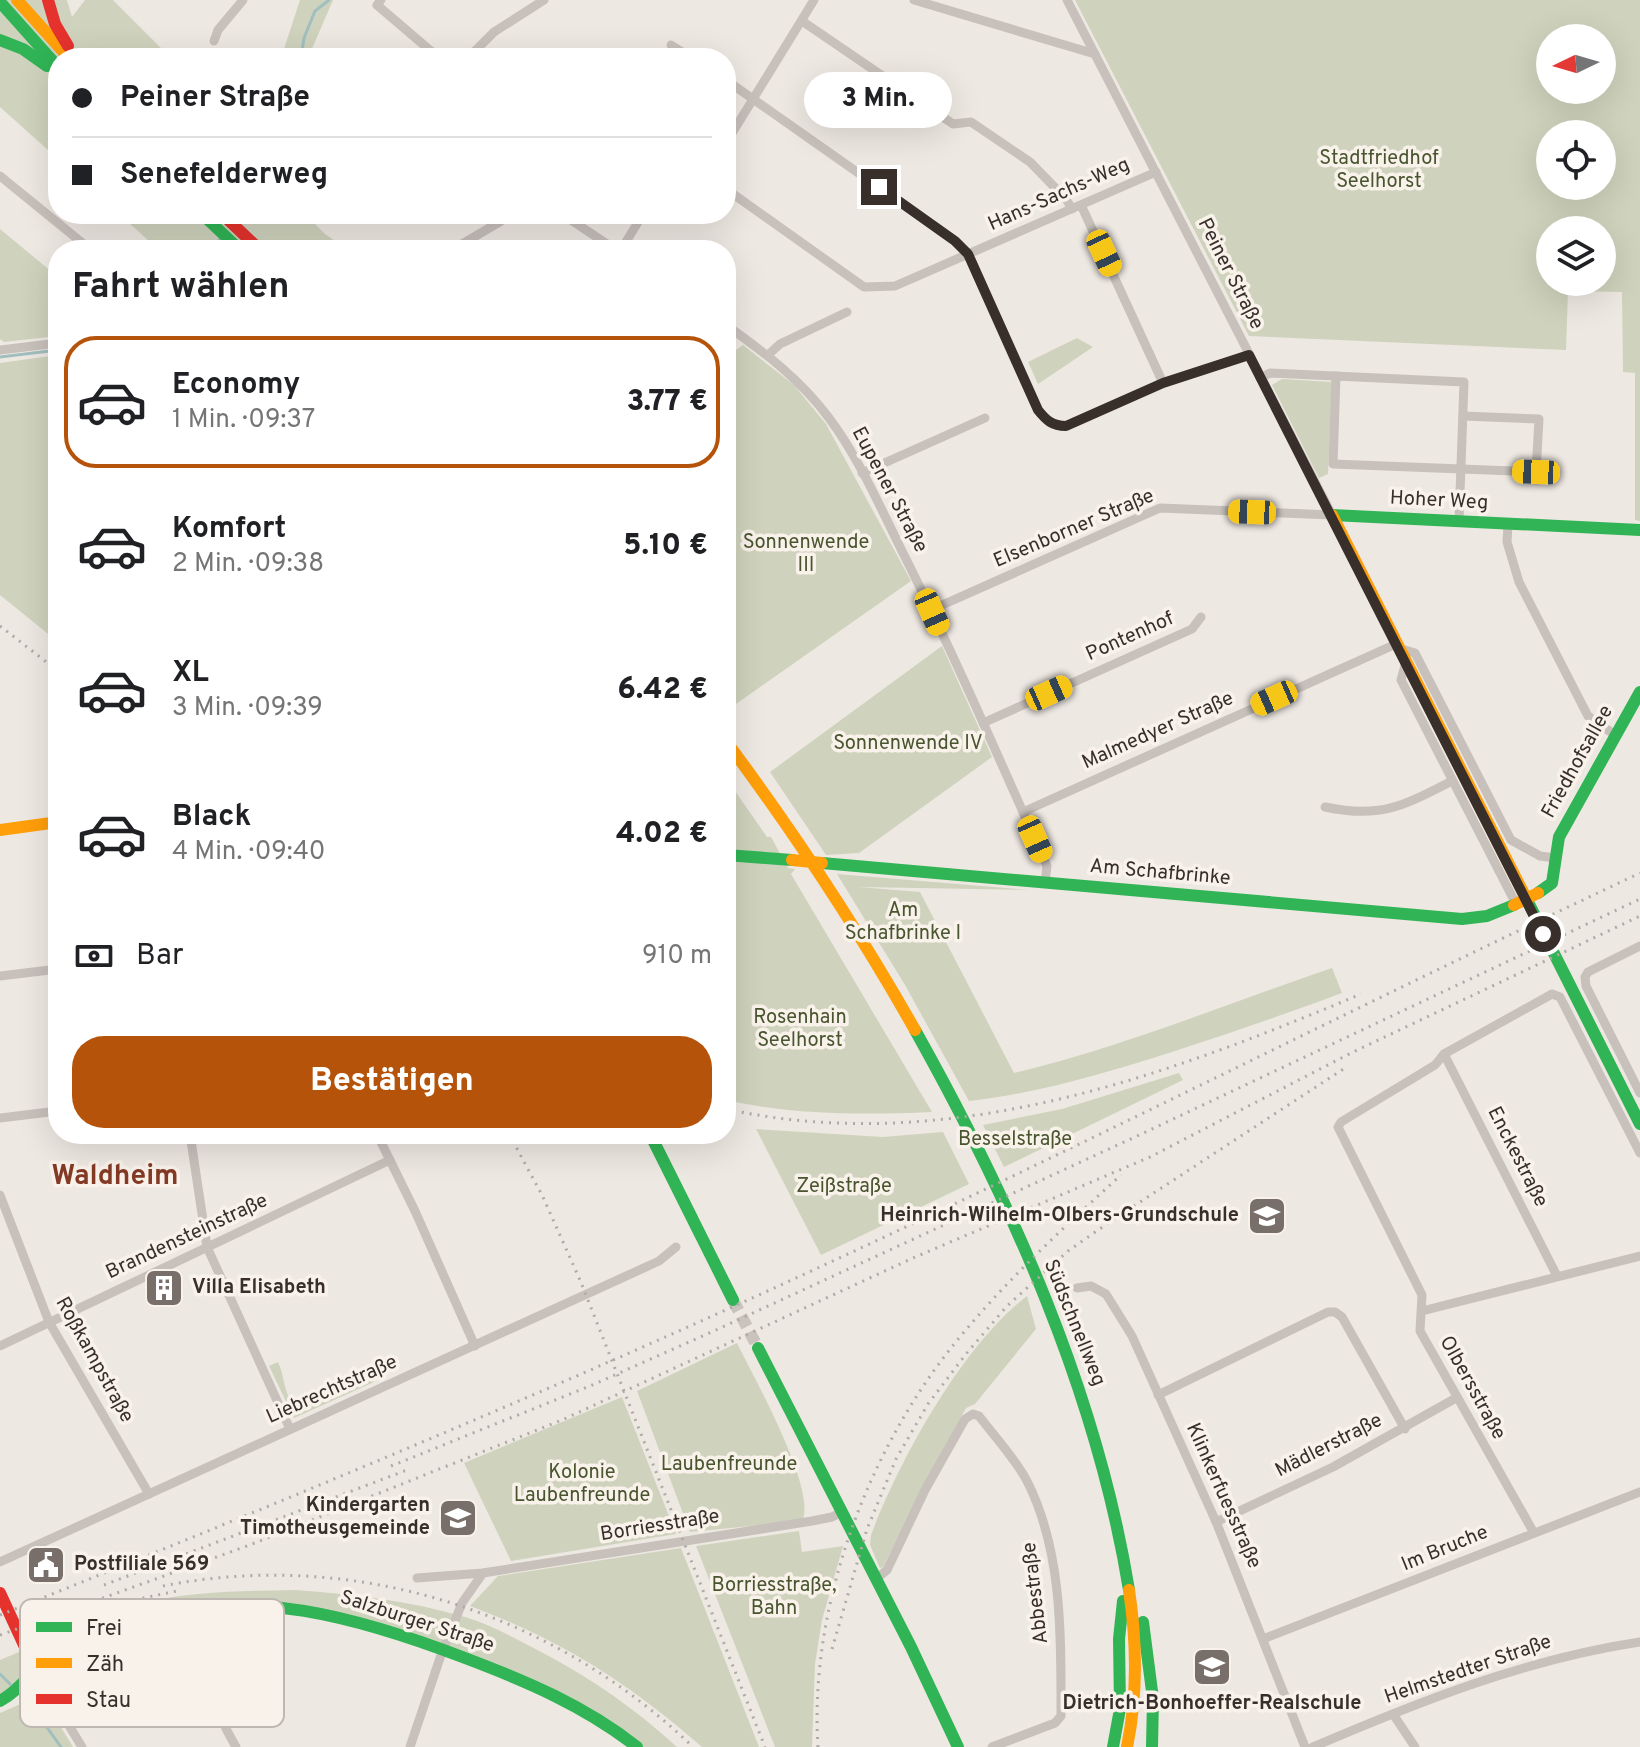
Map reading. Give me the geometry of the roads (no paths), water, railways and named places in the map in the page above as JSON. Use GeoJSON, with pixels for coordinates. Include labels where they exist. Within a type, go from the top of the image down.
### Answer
{"type":"FeatureCollection","features":[{"type":"Feature","properties":{"kind":"main road"},"geometry":{"type":"LineString","coordinates":[[17,0],[63,48]]}},
{"type":"Feature","properties":{"kind":"main road"},"geometry":{"type":"LineString","coordinates":[[48,0],[67,48]]}},
{"type":"Feature","properties":{"kind":"main road"},"geometry":{"type":"LineString","coordinates":[[0,2],[48,56]]}},
{"type":"Feature","properties":{"kind":"main road"},"geometry":{"type":"LineString","coordinates":[[0,40],[23,49],[48,67]]}},
{"type":"Feature","properties":{"kind":"main road"},"geometry":{"type":"LineString","coordinates":[[212,224],[229,240]]}},
{"type":"Feature","properties":{"kind":"main road"},"geometry":{"type":"LineString","coordinates":[[233,224],[249,240]]}},
{"type":"Feature","properties":{"kind":"main road","name":"Hoher Weg"},"geometry":{"type":"LineString","coordinates":[[1332,515],[1640,530]]}},
{"type":"Feature","properties":{"kind":"main road","name":"Peiner Straße"},"geometry":{"type":"LineString","coordinates":[[1332,515],[1640,1124]]}},
{"type":"Feature","properties":{"kind":"main road","name":"Friedhofsallee"},"geometry":{"type":"LineString","coordinates":[[1538,893],[1552,883],[1559,837],[1640,692]]}},
{"type":"Feature","properties":{"kind":"main road","name":"Südschnellweg"},"geometry":{"type":"LineString","coordinates":[[736,755],[799,842],[867,947],[963,1121],[1039,1286],[1070,1362],[1102,1459],[1119,1524],[1134,1626],[1136,1673],[1132,1709]]}},
{"type":"Feature","properties":{"kind":"main road","name":"Südschnellweg"},"geometry":{"type":"LineString","coordinates":[[736,768],[792,847],[859,952],[926,1068],[1032,1290],[1081,1417],[1105,1504],[1129,1639],[1132,1709]]}},
{"type":"Feature","properties":{"kind":"main road"},"geometry":{"type":"LineString","coordinates":[[0,830],[48,823]]}},
{"type":"Feature","properties":{"kind":"main road","name":"Am Schafbrinke"},"geometry":{"type":"LineString","coordinates":[[736,856],[1462,919],[1487,916],[1514,901],[1538,893]]}},
{"type":"Feature","properties":{"kind":"main road"},"geometry":{"type":"LineString","coordinates":[[655,1144],[733,1300]]}},
{"type":"Feature","properties":{"kind":"main road"},"geometry":{"type":"LineString","coordinates":[[758,1348],[958,1747]]}},
{"type":"Feature","properties":{"kind":"main road"},"geometry":{"type":"LineString","coordinates":[[1119,1524],[1129,1556],[1145,1638],[1153,1699],[1152,1747]]}},
{"type":"Feature","properties":{"kind":"main road"},"geometry":{"type":"LineString","coordinates":[[0,1593],[20,1636]]}},
{"type":"Feature","properties":{"kind":"main road"},"geometry":{"type":"LineString","coordinates":[[1113,1747],[1120,1709],[1119,1639],[1123,1601]]}},
{"type":"Feature","properties":{"kind":"main road","name":"Salzburger Straße"},"geometry":{"type":"LineString","coordinates":[[284,1608],[352,1619],[443,1649],[570,1701],[637,1747]]}},
{"type":"Feature","properties":{"kind":"main road","name":"Salzburger Straße"},"geometry":{"type":"LineString","coordinates":[[0,1701],[20,1689]]}},
{"type":"Feature","properties":{"kind":"main road"},"geometry":{"type":"LineString","coordinates":[[1125,1747],[1132,1709]]}},
{"type":"Feature","properties":{"kind":"street"},"geometry":{"type":"LineString","coordinates":[[214,41],[218,30],[243,0]]}},
{"type":"Feature","properties":{"kind":"street"},"geometry":{"type":"LineString","coordinates":[[478,48],[494,32],[544,0]]}},
{"type":"Feature","properties":{"kind":"street"},"geometry":{"type":"LineString","coordinates":[[736,127],[814,0]]}},
{"type":"Feature","properties":{"kind":"street"},"geometry":{"type":"LineString","coordinates":[[914,0],[1095,54]]}},
{"type":"Feature","properties":{"kind":"street","name":"Peiner Straße"},"geometry":{"type":"LineString","coordinates":[[1067,0],[1332,515]]}},
{"type":"Feature","properties":{"kind":"street"},"geometry":{"type":"LineString","coordinates":[[376,2],[428,48]]}},
{"type":"Feature","properties":{"kind":"street"},"geometry":{"type":"LineString","coordinates":[[802,21],[953,124],[971,122],[1030,162],[1076,207],[1163,383]]}},
{"type":"Feature","properties":{"kind":"street"},"geometry":{"type":"LineString","coordinates":[[671,45],[676,48]]}},
{"type":"Feature","properties":{"kind":"street"},"geometry":{"type":"LineString","coordinates":[[736,86],[955,241],[968,254],[1038,410],[1046,420],[1057,426],[1066,426],[1163,383],[1249,355]]}},
{"type":"Feature","properties":{"kind":"street","name":"Hans-Sachs-Weg"},"geometry":{"type":"LineString","coordinates":[[736,196],[864,287],[895,286],[1156,172]]}},
{"type":"Feature","properties":{"kind":"street"},"geometry":{"type":"LineString","coordinates":[[0,176],[48,215]]}},
{"type":"Feature","properties":{"kind":"street"},"geometry":{"type":"LineString","coordinates":[[59,224],[79,240]]}},
{"type":"Feature","properties":{"kind":"street"},"geometry":{"type":"LineString","coordinates":[[469,240],[496,224]]}},
{"type":"Feature","properties":{"kind":"street"},"geometry":{"type":"LineString","coordinates":[[578,224],[602,240]]}},
{"type":"Feature","properties":{"kind":"street"},"geometry":{"type":"LineString","coordinates":[[768,355],[780,344],[847,312]]}},
{"type":"Feature","properties":{"kind":"street","name":"Eupener Straße"},"geometry":{"type":"LineString","coordinates":[[736,332],[768,355],[806,391],[828,417],[862,473],[931,610],[1023,812],[1047,866],[1045,883]]}},
{"type":"Feature","properties":{"kind":"street"},"geometry":{"type":"LineString","coordinates":[[0,350],[48,344]]}},
{"type":"Feature","properties":{"kind":"street"},"geometry":{"type":"LineString","coordinates":[[1260,378],[1270,373],[1464,382],[1459,521]]}},
{"type":"Feature","properties":{"kind":"street"},"geometry":{"type":"LineString","coordinates":[[1336,376],[1333,464],[1536,472],[1539,419],[1463,416]]}},
{"type":"Feature","properties":{"kind":"street"},"geometry":{"type":"LineString","coordinates":[[862,473],[985,418]]}},
{"type":"Feature","properties":{"kind":"street","name":"Elsenborner Straße"},"geometry":{"type":"LineString","coordinates":[[931,610],[1160,508],[1332,515]]}},
{"type":"Feature","properties":{"kind":"street"},"geometry":{"type":"LineString","coordinates":[[1508,524],[1507,542],[1519,582],[1568,679],[1588,716],[1615,735]]}},
{"type":"Feature","properties":{"kind":"street","name":"Pontenhof"},"geometry":{"type":"LineString","coordinates":[[983,723],[1192,629],[1201,617]]}},
{"type":"Feature","properties":{"kind":"street","name":"Peiner Straße"},"geometry":{"type":"LineString","coordinates":[[1514,901],[1401,680],[1401,653],[1405,650],[1415,653],[1511,840],[1540,856],[1555,858]]}},
{"type":"Feature","properties":{"kind":"street","name":"Malmedyer Straße"},"geometry":{"type":"LineString","coordinates":[[1023,812],[1401,653]]}},
{"type":"Feature","properties":{"kind":"street"},"geometry":{"type":"LineString","coordinates":[[1325,807],[1389,811],[1452,781]]}},
{"type":"Feature","properties":{"kind":"street"},"geometry":{"type":"LineString","coordinates":[[1640,946],[1588,972],[1585,977],[1586,986],[1640,1093]]}},
{"type":"Feature","properties":{"kind":"street"},"geometry":{"type":"LineString","coordinates":[[0,976],[48,970]]}},
{"type":"Feature","properties":{"kind":"street"},"geometry":{"type":"LineString","coordinates":[[1444,1054],[1547,995],[1560,997],[1640,1153]]}},
{"type":"Feature","properties":{"kind":"street","name":"Olbersstraße"},"geometry":{"type":"LineString","coordinates":[[1444,1054],[1435,1065],[1338,1125],[1422,1295],[1420,1331],[1534,1533]]}},
{"type":"Feature","properties":{"kind":"street","name":"Enckestraße"},"geometry":{"type":"LineString","coordinates":[[1444,1054],[1557,1276]]}},
{"type":"Feature","properties":{"kind":"street"},"geometry":{"type":"LineString","coordinates":[[0,1118],[48,1112]]}},
{"type":"Feature","properties":{"kind":"street"},"geometry":{"type":"LineString","coordinates":[[192,1144],[207,1247],[290,1429]]}},
{"type":"Feature","properties":{"kind":"street"},"geometry":{"type":"LineString","coordinates":[[382,1144],[475,1346]]}},
{"type":"Feature","properties":{"kind":"street","name":"Brandensteinstraße"},"geometry":{"type":"LineString","coordinates":[[0,1346],[390,1160]]}},
{"type":"Feature","properties":{"kind":"street","name":"Roßkampstraße"},"geometry":{"type":"LineString","coordinates":[[0,1195],[49,1322],[149,1494]]}},
{"type":"Feature","properties":{"kind":"street","name":"Liebrechtstraße"},"geometry":{"type":"LineString","coordinates":[[0,1562],[659,1261],[676,1247]]}},
{"type":"Feature","properties":{"kind":"street"},"geometry":{"type":"LineString","coordinates":[[1422,1311],[1640,1256]]}},
{"type":"Feature","properties":{"kind":"street","name":"Klinkerfuesstraße"},"geometry":{"type":"LineString","coordinates":[[1077,1288],[1091,1286],[1106,1294],[1132,1336],[1216,1522],[1305,1747]]}},
{"type":"Feature","properties":{"kind":"street"},"geometry":{"type":"LineString","coordinates":[[1158,1395],[1328,1312],[1335,1312],[1342,1317],[1405,1429]]}},
{"type":"Feature","properties":{"kind":"street","name":"Mädlerstraße"},"geometry":{"type":"LineString","coordinates":[[1216,1522],[1333,1467],[1456,1398]]}},
{"type":"Feature","properties":{"kind":"street","name":"Abbestraße"},"geometry":{"type":"LineString","coordinates":[[876,1579],[887,1570],[925,1490],[965,1419],[973,1414],[979,1416],[1025,1477],[1044,1522],[1051,1550],[1061,1658],[1061,1716],[1055,1723],[992,1747]]}},
{"type":"Feature","properties":{"kind":"street","name":"Im Bruche"},"geometry":{"type":"LineString","coordinates":[[1263,1639],[1640,1492]]}},
{"type":"Feature","properties":{"kind":"street","name":"Borriesstraße"},"geometry":{"type":"LineString","coordinates":[[417,1578],[483,1573],[812,1521],[842,1512]]}},
{"type":"Feature","properties":{"kind":"street"},"geometry":{"type":"LineString","coordinates":[[410,1747],[462,1603],[483,1573]]}},
{"type":"Feature","properties":{"kind":"street","name":"Helmstedter Straße"},"geometry":{"type":"LineString","coordinates":[[1313,1747],[1489,1679],[1549,1660],[1640,1642]]}},
{"type":"Feature","properties":{"kind":"street"},"geometry":{"type":"LineString","coordinates":[[1393,1714],[1415,1747]]}},
{"type":"Feature","properties":{"kind":"street"},"geometry":{"type":"LineString","coordinates":[[70,1727],[82,1747]]}},
{"type":"Feature","properties":{"kind":"street"},"geometry":{"type":"LineString","coordinates":[[225,1727],[236,1747]]}},
{"type":"Feature","properties":{"kind":"waterway"},"geometry":{"type":"LineString","coordinates":[[302,48],[315,11],[329,0]]}},
{"type":"Feature","properties":{"kind":"waterway"},"geometry":{"type":"LineString","coordinates":[[0,357],[48,351]]}},
{"type":"Feature","properties":{"kind":"waterway"},"geometry":{"type":"LineString","coordinates":[[0,1674],[10,1684]]}},
{"type":"Feature","properties":{"kind":"waterway"},"geometry":{"type":"LineString","coordinates":[[47,1727],[61,1747]]}},
{"type":"Feature","properties":{"kind":"tunnel"},"geometry":{"type":"LineString","coordinates":[[733,1300],[758,1348]]}},
{"type":"Feature","properties":{"kind":"railway"},"geometry":{"type":"LineString","coordinates":[[0,626],[48,663]]}},
{"type":"Feature","properties":{"kind":"railway"},"geometry":{"type":"LineString","coordinates":[[40,1599],[377,1461],[750,1299],[974,1195],[1640,873]]}},
{"type":"Feature","properties":{"kind":"railway"},"geometry":{"type":"LineString","coordinates":[[391,1466],[590,1386],[716,1330],[1640,899]]}},
{"type":"Feature","properties":{"kind":"railway"},"geometry":{"type":"LineString","coordinates":[[100,1599],[247,1546],[562,1420],[913,1258],[1150,1157],[1351,1053],[1640,916]]}},
{"type":"Feature","properties":{"kind":"railway"},"geometry":{"type":"LineString","coordinates":[[736,1110],[808,1121],[890,1123],[971,1116],[1051,1101],[1130,1080],[1208,1054],[1361,994]]}},
{"type":"Feature","properties":{"kind":"railway"},"geometry":{"type":"LineString","coordinates":[[832,1649],[867,1529],[896,1459],[928,1404],[1007,1306],[1068,1251],[1348,1066]]}},
{"type":"Feature","properties":{"kind":"railway"},"geometry":{"type":"LineString","coordinates":[[514,1144],[542,1195],[580,1280],[765,1747]]}},
{"type":"Feature","properties":{"kind":"railway"},"geometry":{"type":"LineString","coordinates":[[818,1747],[818,1695],[823,1641],[834,1588],[849,1536],[893,1436],[951,1348],[990,1302],[1121,1175]]}},
{"type":"Feature","properties":{"kind":"railway"},"geometry":{"type":"LineString","coordinates":[[104,1585],[407,1470]]}},
{"type":"Feature","properties":{"kind":"railway"},"geometry":{"type":"LineString","coordinates":[[163,1586],[235,1576],[307,1576],[378,1585],[447,1602],[514,1627],[578,1660],[638,1700],[693,1747]]}},
{"type":"Feature","properties":{"kind":"railway"},"geometry":{"type":"LineString","coordinates":[[138,1599],[177,1591]]}},
{"type":"Feature","properties":{"kind":"railway"},"geometry":{"type":"LineString","coordinates":[[0,1615],[20,1607]]}},
{"type":"Feature","properties":{"kind":"railway"},"geometry":{"type":"LineString","coordinates":[[0,1635],[20,1628]]}},
{"type":"Feature","properties":{"kind":"place","name":"Heinrich-Wilhelm-Olbers-Grundschule"},"geometry":{"type":"Point","coordinates":[1267,1216]}},
{"type":"Feature","properties":{"kind":"place","name":"Villa Elisabeth"},"geometry":{"type":"Point","coordinates":[164,1288]}},
{"type":"Feature","properties":{"kind":"place","name":"Kindergarten Timotheusgemeinde"},"geometry":{"type":"Point","coordinates":[458,1518]}},
{"type":"Feature","properties":{"kind":"place","name":"Postfiliale 569"},"geometry":{"type":"Point","coordinates":[46,1565]}},
{"type":"Feature","properties":{"kind":"place","name":"Dietrich-Bonhoeffer-Realschule"},"geometry":{"type":"Point","coordinates":[1212,1667]}},
{"type":"Feature","properties":{"kind":"district","name":"Waldheim"},"geometry":{"type":"Point","coordinates":[115,1177]}},
{"type":"Feature","properties":{"kind":"park label","name":"Stadtfriedhof Seelhorst"},"geometry":{"type":"Point","coordinates":[1379,170]}},
{"type":"Feature","properties":{"kind":"park label","name":"Sonnenwende III"},"geometry":{"type":"Point","coordinates":[806,554]}},
{"type":"Feature","properties":{"kind":"park label","name":"Sonnenwende IV"},"geometry":{"type":"Point","coordinates":[908,744]}},
{"type":"Feature","properties":{"kind":"park label","name":"Am Schafbrinke I"},"geometry":{"type":"Point","coordinates":[903,922]}},
{"type":"Feature","properties":{"kind":"park label","name":"Rosenhain Seelhorst"},"geometry":{"type":"Point","coordinates":[800,1030]}},
{"type":"Feature","properties":{"kind":"park label","name":"Besselstraße"},"geometry":{"type":"Point","coordinates":[1015,1140]}},
{"type":"Feature","properties":{"kind":"park label","name":"Zeißstraße"},"geometry":{"type":"Point","coordinates":[844,1187]}},
{"type":"Feature","properties":{"kind":"park label","name":"Laubenfreunde"},"geometry":{"type":"Point","coordinates":[729,1465]}},
{"type":"Feature","properties":{"kind":"park label","name":"Kolonie Laubenfreunde"},"geometry":{"type":"Point","coordinates":[582,1484]}},
{"type":"Feature","properties":{"kind":"park label","name":"Borriesstraße, Bahn"},"geometry":{"type":"Point","coordinates":[774,1598]}}]}
